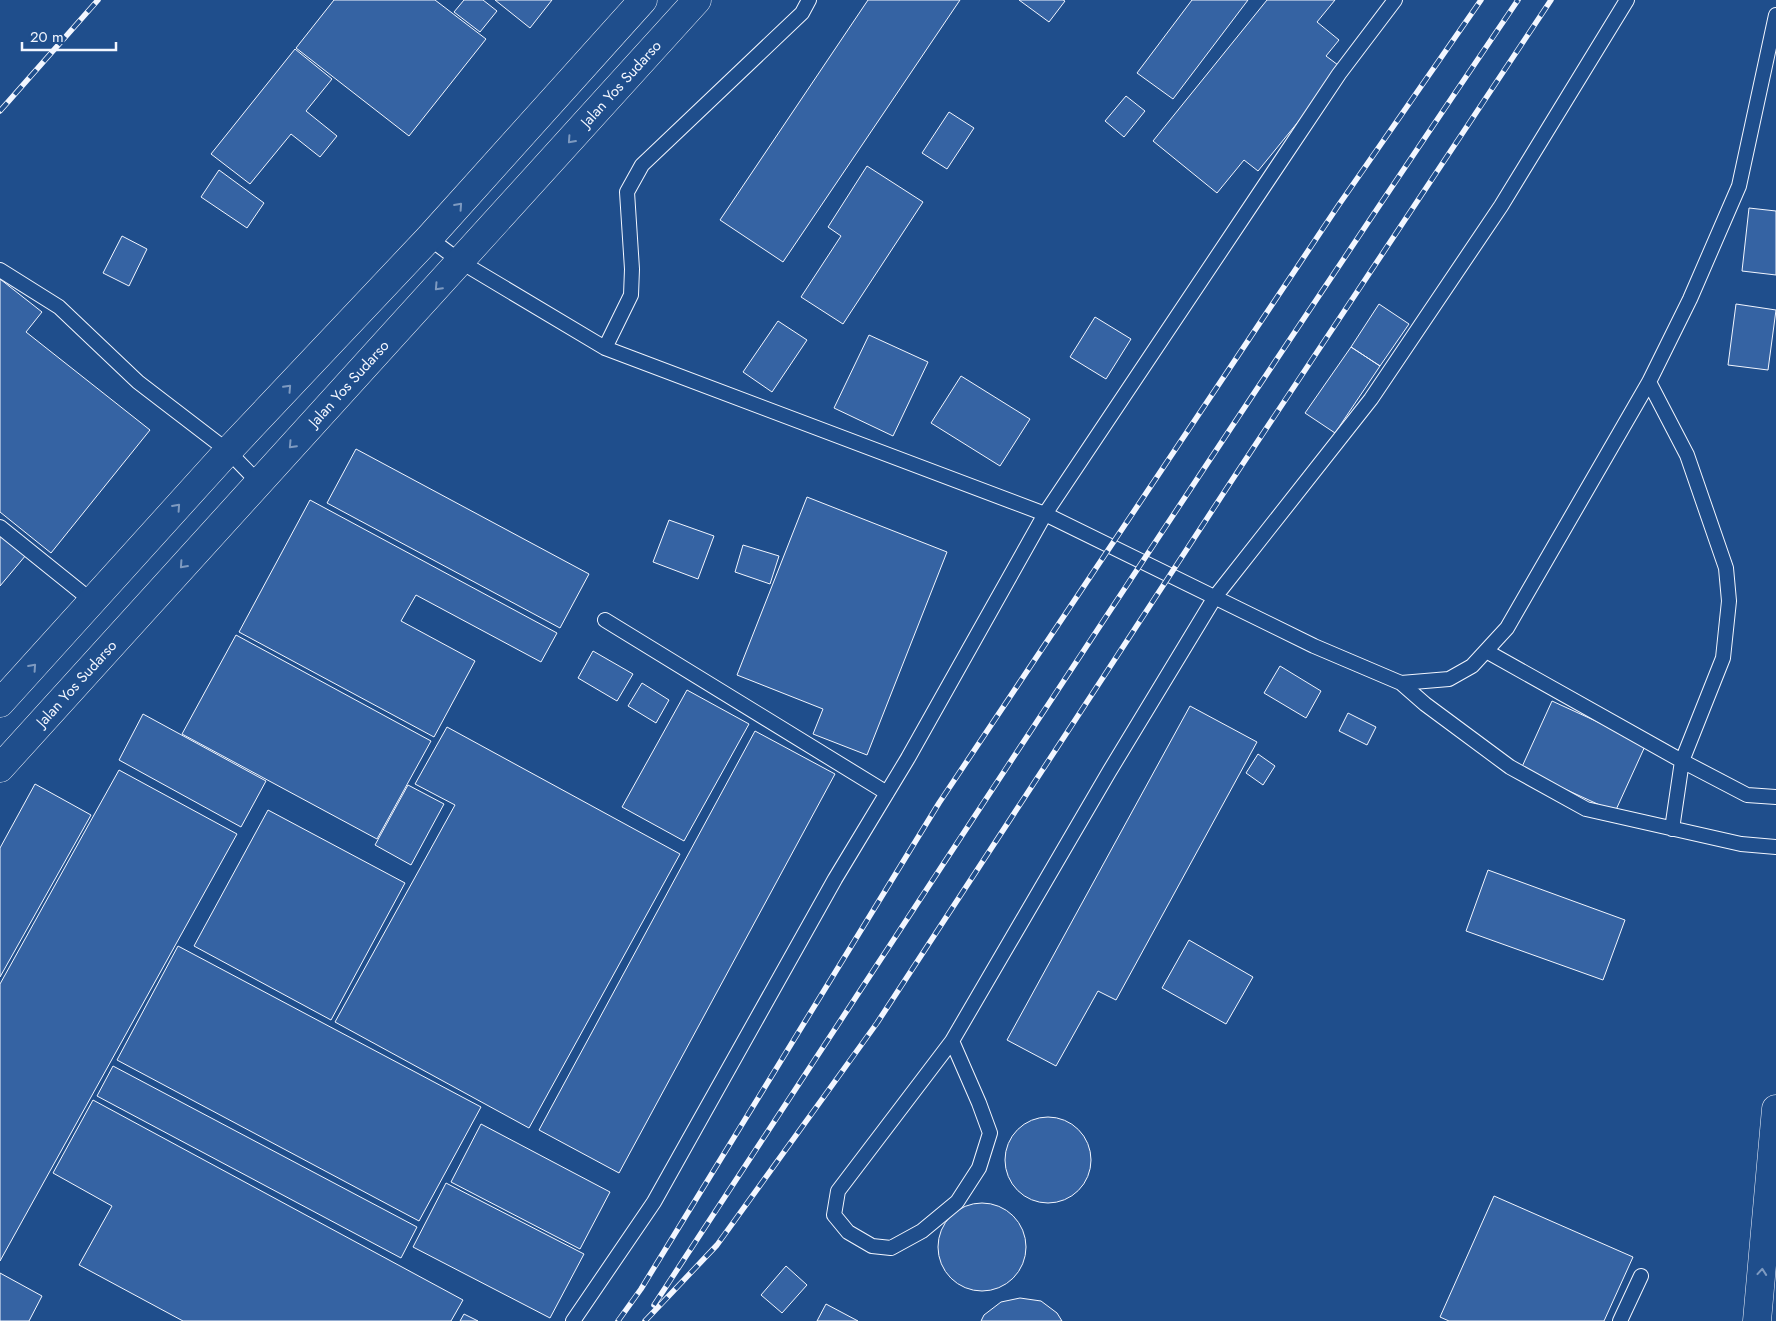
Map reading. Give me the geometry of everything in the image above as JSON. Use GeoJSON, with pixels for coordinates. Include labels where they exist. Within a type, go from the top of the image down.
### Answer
{"type":"FeatureCollection","features":[{"type":"Feature","properties":{"kind":"highway"},"geometry":{"type":"LineString","coordinates":[[0,703],[228,451],[429,238],[643,0]]}},
{"type":"Feature","properties":{"kind":"highway","name":"Jalan Yos Sudarso"},"geometry":{"type":"LineString","coordinates":[[0,768],[697,0]]}},
{"type":"Feature","properties":{"kind":"highway"},"geometry":{"type":"LineString","coordinates":[[1757,1321],[1776,1109]]}},
{"type":"Feature","properties":{"kind":"lane"},"geometry":{"type":"LineString","coordinates":[[604,348],[631,295],[632,269],[627,192],[642,165],[802,13],[809,0]]}},
{"type":"Feature","properties":{"kind":"lane"},"geometry":{"type":"LineString","coordinates":[[573,1321],[654,1202],[835,879],[887,793],[1045,514],[1339,74],[1395,0]]}},
{"type":"Feature","properties":{"kind":"lane"},"geometry":{"type":"LineString","coordinates":[[952,1041],[990,1133],[978,1168],[957,1202],[922,1231],[891,1248],[872,1246],[848,1232],[834,1216],[838,1191],[952,1041],[1104,781],[1216,596],[1371,399],[1501,206],[1627,0]]}},
{"type":"Feature","properties":{"kind":"lane"},"geometry":{"type":"LineString","coordinates":[[1401,683],[1449,679],[1472,666],[1507,628],[1648,382],[1690,299],[1739,186],[1776,15]]}},
{"type":"Feature","properties":{"kind":"lane"},"geometry":{"type":"LineString","coordinates":[[429,238],[461,262],[604,348],[1045,514],[1216,596],[1314,646],[1401,683],[1425,704],[1510,766],[1586,809],[1741,844],[1776,846]]}},
{"type":"Feature","properties":{"kind":"lane"},"geometry":{"type":"LineString","coordinates":[[0,270],[59,307],[138,382],[228,451],[258,482]]}},
{"type":"Feature","properties":{"kind":"lane"},"geometry":{"type":"LineString","coordinates":[[1648,382],[1687,455],[1726,568],[1729,601],[1723,658],[1682,761],[1672,829]]}},
{"type":"Feature","properties":{"kind":"lane"},"geometry":{"type":"LineString","coordinates":[[0,527],[92,601]]}},
{"type":"Feature","properties":{"kind":"lane"},"geometry":{"type":"LineString","coordinates":[[605,620],[887,793]]}},
{"type":"Feature","properties":{"kind":"lane"},"geometry":{"type":"LineString","coordinates":[[1486,651],[1682,761],[1747,794],[1776,797]]}},
{"type":"Feature","properties":{"kind":"lane"},"geometry":{"type":"LineString","coordinates":[[1620,1321],[1641,1276]]}},
{"type":"Feature","properties":{"kind":"building"},"geometry":{"type":"Polygon","coordinates":[[[334,0],[435,0],[486,39],[409,136],[296,48],[334,0]]]}},
{"type":"Feature","properties":{"kind":"building"},"geometry":{"type":"Polygon","coordinates":[[[464,0],[483,0],[497,11],[480,32],[454,12],[464,0]]]}},
{"type":"Feature","properties":{"kind":"building"},"geometry":{"type":"Polygon","coordinates":[[[495,0],[552,0],[530,28],[495,0]]]}},
{"type":"Feature","properties":{"kind":"building"},"geometry":{"type":"Polygon","coordinates":[[[868,0],[960,0],[783,262],[720,220],[868,0]]]}},
{"type":"Feature","properties":{"kind":"building"},"geometry":{"type":"Polygon","coordinates":[[[1019,0],[1063,0],[1065,1],[1049,22],[1019,0]]]}},
{"type":"Feature","properties":{"kind":"building"},"geometry":{"type":"Polygon","coordinates":[[[1192,0],[1248,0],[1173,99],[1137,73],[1192,0]]]}},
{"type":"Feature","properties":{"kind":"building"},"geometry":{"type":"Polygon","coordinates":[[[1267,0],[1335,0],[1317,22],[1339,40],[1326,56],[1342,68],[1258,171],[1244,160],[1217,193],[1153,141],[1267,0]]]}},
{"type":"Feature","properties":{"kind":"building"},"geometry":{"type":"Polygon","coordinates":[[[295,49],[332,79],[306,111],[337,136],[320,157],[291,134],[250,184],[211,154],[295,49]]]}},
{"type":"Feature","properties":{"kind":"building"},"geometry":{"type":"Polygon","coordinates":[[[1126,96],[1145,111],[1124,137],[1105,121],[1126,96]]]}},
{"type":"Feature","properties":{"kind":"building"},"geometry":{"type":"Polygon","coordinates":[[[949,112],[974,128],[947,169],[922,153],[949,112]]]}},
{"type":"Feature","properties":{"kind":"building"},"geometry":{"type":"Polygon","coordinates":[[[867,166],[923,202],[843,324],[801,297],[841,236],[828,227],[867,166]]]}},
{"type":"Feature","properties":{"kind":"building"},"geometry":{"type":"Polygon","coordinates":[[[219,170],[264,203],[247,228],[201,197],[219,170]]]}},
{"type":"Feature","properties":{"kind":"building"},"geometry":{"type":"Polygon","coordinates":[[[1749,208],[1776,211],[1776,275],[1742,271],[1749,208]]]}},
{"type":"Feature","properties":{"kind":"building"},"geometry":{"type":"Polygon","coordinates":[[[122,236],[147,249],[129,286],[103,273],[122,236]]]}},
{"type":"Feature","properties":{"kind":"building"},"geometry":{"type":"Polygon","coordinates":[[[0,279],[42,312],[26,332],[150,430],[51,553],[0,512],[0,279]]]}},
{"type":"Feature","properties":{"kind":"building"},"geometry":{"type":"Polygon","coordinates":[[[1379,304],[1409,324],[1380,366],[1351,347],[1379,304]]]}},
{"type":"Feature","properties":{"kind":"building"},"geometry":{"type":"Polygon","coordinates":[[[1736,304],[1776,310],[1768,370],[1728,365],[1736,304]]]}},
{"type":"Feature","properties":{"kind":"building"},"geometry":{"type":"Polygon","coordinates":[[[1095,317],[1131,339],[1106,379],[1070,357],[1095,317]]]}},
{"type":"Feature","properties":{"kind":"building"},"geometry":{"type":"Polygon","coordinates":[[[778,321],[807,340],[772,392],[743,372],[778,321]]]}},
{"type":"Feature","properties":{"kind":"building"},"geometry":{"type":"Polygon","coordinates":[[[869,335],[928,362],[893,436],[834,408],[869,335]]]}},
{"type":"Feature","properties":{"kind":"building"},"geometry":{"type":"Polygon","coordinates":[[[1351,347],[1380,366],[1335,433],[1305,413],[1351,347]]]}},
{"type":"Feature","properties":{"kind":"building"},"geometry":{"type":"Polygon","coordinates":[[[961,376],[1030,419],[1000,466],[931,423],[961,376]]]}},
{"type":"Feature","properties":{"kind":"building"},"geometry":{"type":"Polygon","coordinates":[[[356,449],[589,574],[560,628],[327,503],[356,449]]]}},
{"type":"Feature","properties":{"kind":"building"},"geometry":{"type":"Polygon","coordinates":[[[807,497],[947,552],[867,755],[813,734],[823,709],[737,675],[807,497]]]}},
{"type":"Feature","properties":{"kind":"building"},"geometry":{"type":"Polygon","coordinates":[[[310,500],[557,633],[541,662],[416,595],[401,621],[475,661],[434,737],[239,632],[310,500]]]}},
{"type":"Feature","properties":{"kind":"building"},"geometry":{"type":"Polygon","coordinates":[[[669,520],[714,536],[698,579],[653,562],[669,520]]]}},
{"type":"Feature","properties":{"kind":"building"},"geometry":{"type":"Polygon","coordinates":[[[0,533],[26,555],[0,586],[0,533]]]}},
{"type":"Feature","properties":{"kind":"building"},"geometry":{"type":"Polygon","coordinates":[[[743,545],[779,556],[770,584],[735,572],[743,545]]]}},
{"type":"Feature","properties":{"kind":"building"},"geometry":{"type":"Polygon","coordinates":[[[236,635],[431,741],[377,839],[182,734],[236,635]]]}},
{"type":"Feature","properties":{"kind":"building"},"geometry":{"type":"Polygon","coordinates":[[[593,651],[633,674],[617,701],[578,678],[593,651]]]}},
{"type":"Feature","properties":{"kind":"building"},"geometry":{"type":"Polygon","coordinates":[[[1280,666],[1321,691],[1306,718],[1264,693],[1280,666]]]}},
{"type":"Feature","properties":{"kind":"building"},"geometry":{"type":"Polygon","coordinates":[[[642,683],[669,700],[656,723],[628,706],[642,683]]]}},
{"type":"Feature","properties":{"kind":"building"},"geometry":{"type":"Polygon","coordinates":[[[687,690],[749,724],[684,841],[622,807],[687,690]]]}},
{"type":"Feature","properties":{"kind":"building"},"geometry":{"type":"Polygon","coordinates":[[[1552,701],[1646,744],[1615,812],[1521,769],[1552,701]]]}},
{"type":"Feature","properties":{"kind":"building"},"geometry":{"type":"Polygon","coordinates":[[[1190,706],[1257,742],[1116,1000],[1098,991],[1056,1066],[1007,1040],[1190,706]]]}},
{"type":"Feature","properties":{"kind":"building"},"geometry":{"type":"Polygon","coordinates":[[[1348,713],[1376,727],[1367,745],[1339,731],[1348,713]]]}},
{"type":"Feature","properties":{"kind":"building"},"geometry":{"type":"Polygon","coordinates":[[[143,714],[266,781],[241,827],[119,760],[143,714]]]}},
{"type":"Feature","properties":{"kind":"building"},"geometry":{"type":"Polygon","coordinates":[[[447,727],[680,854],[529,1128],[335,1022],[455,805],[415,784],[447,727]]]}},
{"type":"Feature","properties":{"kind":"building"},"geometry":{"type":"Polygon","coordinates":[[[755,731],[835,774],[619,1173],[539,1130],[755,731]]]}},
{"type":"Feature","properties":{"kind":"building"},"geometry":{"type":"Polygon","coordinates":[[[1258,754],[1275,766],[1263,785],[1246,773],[1258,754]]]}},
{"type":"Feature","properties":{"kind":"building"},"geometry":{"type":"Polygon","coordinates":[[[119,770],[237,834],[0,1261],[0,984],[119,770]]]}},
{"type":"Feature","properties":{"kind":"building"},"geometry":{"type":"Polygon","coordinates":[[[35,784],[91,815],[0,977],[0,848],[35,784]]]}},
{"type":"Feature","properties":{"kind":"building"},"geometry":{"type":"Polygon","coordinates":[[[408,785],[444,804],[411,865],[375,845],[408,785]]]}},
{"type":"Feature","properties":{"kind":"building"},"geometry":{"type":"Polygon","coordinates":[[[268,810],[405,883],[331,1020],[194,946],[268,810]]]}},
{"type":"Feature","properties":{"kind":"building"},"geometry":{"type":"Polygon","coordinates":[[[1488,870],[1625,920],[1603,980],[1466,931],[1488,870]]]}},
{"type":"Feature","properties":{"kind":"building"},"geometry":{"type":"Polygon","coordinates":[[[1189,940],[1253,977],[1226,1024],[1162,988],[1189,940]]]}},
{"type":"Feature","properties":{"kind":"building"},"geometry":{"type":"Polygon","coordinates":[[[178,946],[481,1107],[419,1221],[117,1060],[178,946]]]}},
{"type":"Feature","properties":{"kind":"building"},"geometry":{"type":"Polygon","coordinates":[[[113,1066],[417,1227],[401,1258],[97,1096],[113,1066]]]}},
{"type":"Feature","properties":{"kind":"building"},"geometry":{"type":"Polygon","coordinates":[[[93,1100],[463,1300],[451,1321],[183,1321],[79,1265],[112,1206],[53,1173],[93,1100]]]}},
{"type":"Feature","properties":{"kind":"building"},"geometry":{"type":"Polygon","coordinates":[[[1040,1117],[1056,1117],[1065,1120],[1079,1129],[1088,1143],[1091,1160],[1088,1177],[1079,1191],[1065,1200],[1056,1203],[1040,1203],[1024,1196],[1012,1184],[1005,1168],[1005,1152],[1012,1136],[1024,1124],[1040,1117]]]}},
{"type":"Feature","properties":{"kind":"building"},"geometry":{"type":"Polygon","coordinates":[[[481,1124],[610,1192],[580,1249],[451,1182],[481,1124]]]}},
{"type":"Feature","properties":{"kind":"building"},"geometry":{"type":"Polygon","coordinates":[[[446,1183],[584,1254],[550,1318],[413,1247],[446,1183]]]}},
{"type":"Feature","properties":{"kind":"building"},"geometry":{"type":"Polygon","coordinates":[[[1494,1196],[1633,1257],[1604,1321],[1449,1321],[1440,1317],[1494,1196]]]}},
{"type":"Feature","properties":{"kind":"building"},"geometry":{"type":"Polygon","coordinates":[[[982,1203],[999,1207],[1013,1216],[1022,1230],[1026,1247],[1022,1264],[1013,1278],[999,1287],[982,1291],[965,1287],[951,1278],[942,1264],[938,1247],[942,1230],[951,1216],[965,1207],[982,1203]]]}},
{"type":"Feature","properties":{"kind":"building"},"geometry":{"type":"Polygon","coordinates":[[[786,1266],[807,1285],[782,1313],[761,1295],[786,1266]]]}},
{"type":"Feature","properties":{"kind":"building"},"geometry":{"type":"Polygon","coordinates":[[[0,1273],[42,1296],[29,1321],[0,1321],[0,1273]]]}},
{"type":"Feature","properties":{"kind":"building"},"geometry":{"type":"Polygon","coordinates":[[[1020,1298],[1041,1301],[1057,1313],[1062,1321],[981,1321],[984,1315],[1001,1302],[1020,1298]]]}},
{"type":"Feature","properties":{"kind":"building"},"geometry":{"type":"Polygon","coordinates":[[[826,1304],[858,1321],[817,1321],[826,1304]]]}},
{"type":"Feature","properties":{"kind":"building"},"geometry":{"type":"Polygon","coordinates":[[[464,1314],[478,1321],[460,1321],[464,1314]]]}},
{"type":"Feature","properties":{"kind":"railway"},"geometry":{"type":"LineString","coordinates":[[0,111],[98,0]]}},
{"type":"Feature","properties":{"kind":"railway"},"geometry":{"type":"LineString","coordinates":[[618,1321],[641,1289],[939,803],[1338,206],[1481,0]]}},
{"type":"Feature","properties":{"kind":"railway"},"geometry":{"type":"LineString","coordinates":[[654,1305],[1191,488],[1518,0]]}},
{"type":"Feature","properties":{"kind":"railway"},"geometry":{"type":"LineString","coordinates":[[645,1321],[717,1245],[877,1023],[1238,471],[1551,0]]}}]}
